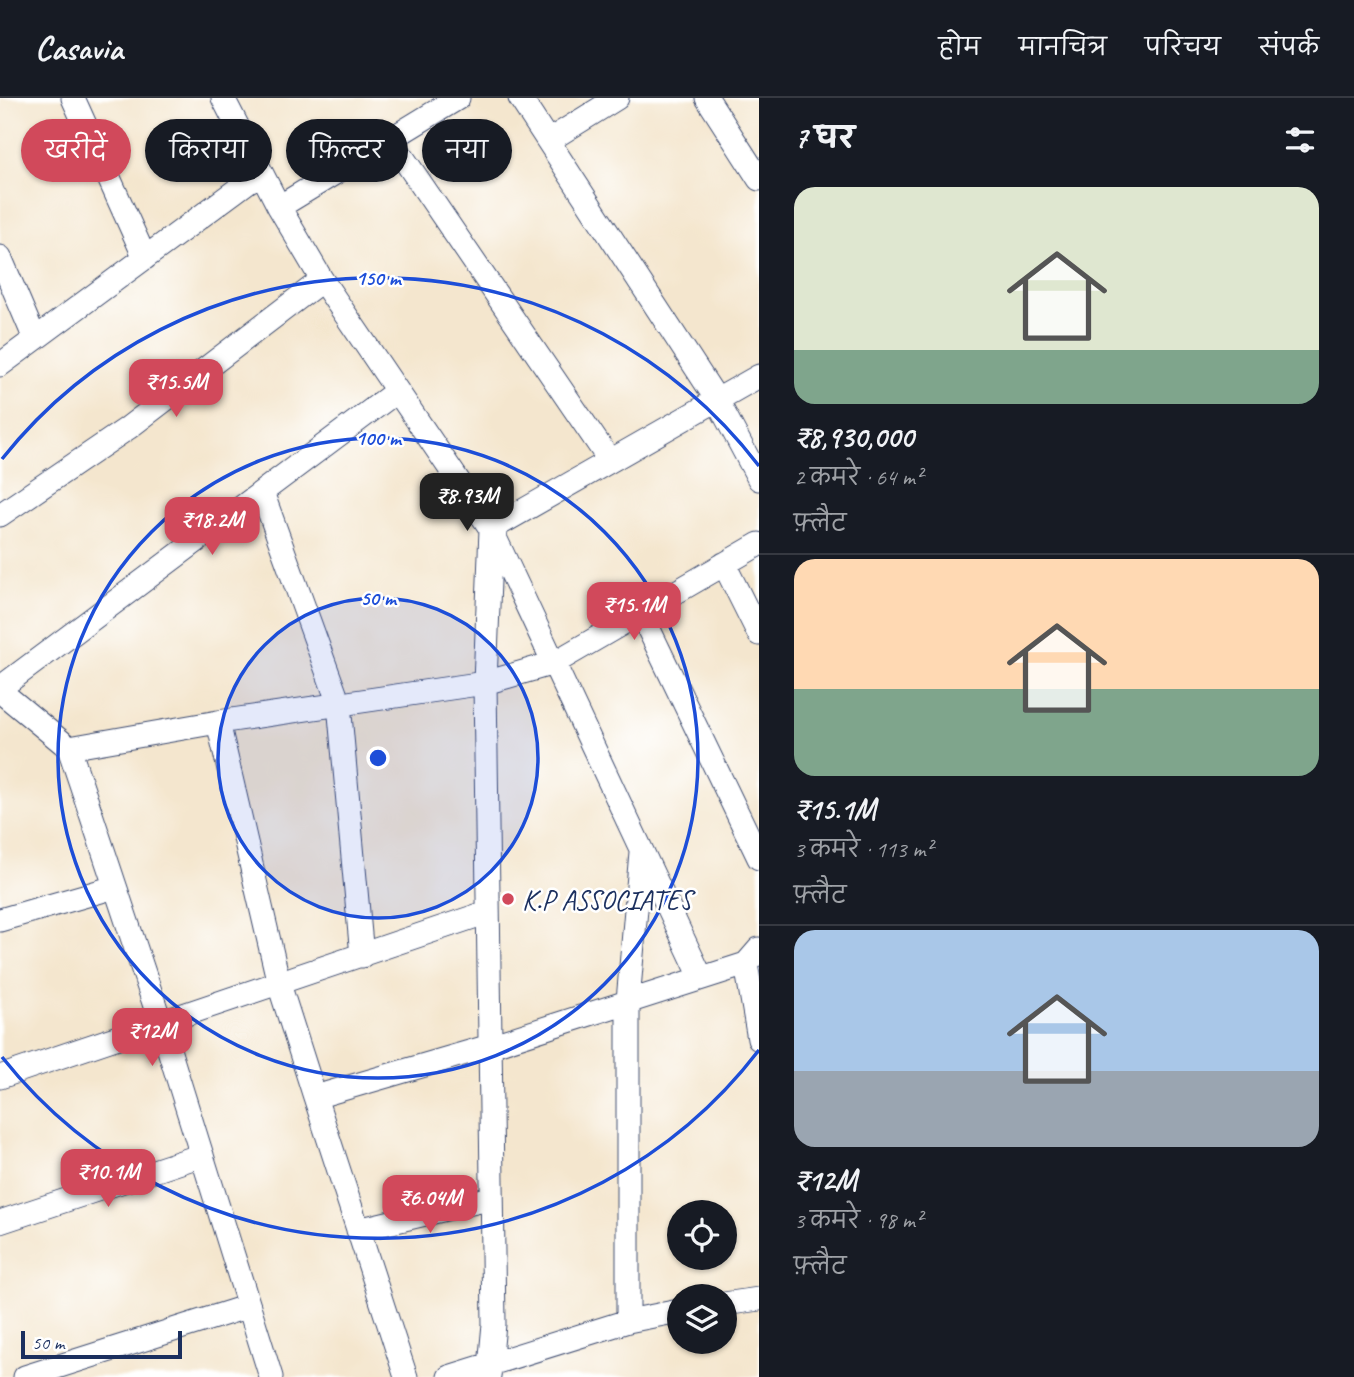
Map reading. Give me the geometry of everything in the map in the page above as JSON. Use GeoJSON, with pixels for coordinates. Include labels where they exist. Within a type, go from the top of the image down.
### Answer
{"type":"FeatureCollection","features":[{"type":"Feature","properties":{"kind":"street"},"geometry":{"type":"LineString","coordinates":[[73,98],[145,258]]}},
{"type":"Feature","properties":{"kind":"street"},"geometry":{"type":"LineString","coordinates":[[223,98],[234,119]]}},
{"type":"Feature","properties":{"kind":"street"},"geometry":{"type":"LineString","coordinates":[[408,129],[458,98]]}},
{"type":"Feature","properties":{"kind":"street"},"geometry":{"type":"LineString","coordinates":[[520,98],[717,400],[759,479]]}},
{"type":"Feature","properties":{"kind":"street"},"geometry":{"type":"LineString","coordinates":[[548,141],[617,98]]}},
{"type":"Feature","properties":{"kind":"street"},"geometry":{"type":"LineString","coordinates":[[707,98],[759,179]]}},
{"type":"Feature","properties":{"kind":"street"},"geometry":{"type":"LineString","coordinates":[[408,165],[610,461]]}},
{"type":"Feature","properties":{"kind":"street"},"geometry":{"type":"LineString","coordinates":[[1,363],[248,182]]}},
{"type":"Feature","properties":{"kind":"street"},"geometry":{"type":"LineString","coordinates":[[266,182],[323,280],[491,529],[701,977]]}},
{"type":"Feature","properties":{"kind":"street"},"geometry":{"type":"LineString","coordinates":[[279,207],[321,182]]}},
{"type":"Feature","properties":{"kind":"street"},"geometry":{"type":"LineString","coordinates":[[0,257],[35,339]]}},
{"type":"Feature","properties":{"kind":"street"},"geometry":{"type":"LineString","coordinates":[[0,516],[128,428],[323,280]]}},
{"type":"Feature","properties":{"kind":"street"},"geometry":{"type":"LineString","coordinates":[[491,529],[759,376]]}},
{"type":"Feature","properties":{"kind":"street"},"geometry":{"type":"LineString","coordinates":[[271,1377],[161,1024],[69,748],[0,690],[397,391]]}},
{"type":"Feature","properties":{"kind":"street"},"geometry":{"type":"LineString","coordinates":[[262,492],[339,705],[362,956]]}},
{"type":"Feature","properties":{"kind":"street"},"geometry":{"type":"LineString","coordinates":[[489,1371],[494,1324],[485,683],[491,529]]}},
{"type":"Feature","properties":{"kind":"street"},"geometry":{"type":"LineString","coordinates":[[69,748],[218,722],[485,683],[554,663],[759,544]]}},
{"type":"Feature","properties":{"kind":"street"},"geometry":{"type":"LineString","coordinates":[[724,564],[759,634]]}},
{"type":"Feature","properties":{"kind":"street"},"geometry":{"type":"LineString","coordinates":[[640,613],[759,858]]}},
{"type":"Feature","properties":{"kind":"street"},"geometry":{"type":"LineString","coordinates":[[218,722],[279,984],[406,1377]]}},
{"type":"Feature","properties":{"kind":"street"},"geometry":{"type":"LineString","coordinates":[[628,1321],[628,1001],[641,849]]}},
{"type":"Feature","properties":{"kind":"street"},"geometry":{"type":"LineString","coordinates":[[0,920],[115,887]]}},
{"type":"Feature","properties":{"kind":"street"},"geometry":{"type":"LineString","coordinates":[[0,1077],[488,912]]}},
{"type":"Feature","properties":{"kind":"street"},"geometry":{"type":"LineString","coordinates":[[315,1097],[628,1001],[701,977],[753,956],[759,1039]]}},
{"type":"Feature","properties":{"kind":"street"},"geometry":{"type":"LineString","coordinates":[[0,1222],[202,1155]]}},
{"type":"Feature","properties":{"kind":"street"},"geometry":{"type":"LineString","coordinates":[[358,1230],[492,1198]]}},
{"type":"Feature","properties":{"kind":"street"},"geometry":{"type":"LineString","coordinates":[[737,1302],[759,1299]]}},
{"type":"Feature","properties":{"kind":"street"},"geometry":{"type":"LineString","coordinates":[[25,1377],[84,1368],[249,1306]]}},
{"type":"Feature","properties":{"kind":"street"},"geometry":{"type":"LineString","coordinates":[[449,1377],[489,1371],[628,1321],[667,1313]]}},
{"type":"Feature","properties":{"kind":"place","name":"K.P ASSOCIATES"},"geometry":{"type":"Point","coordinates":[508,899]}}]}
